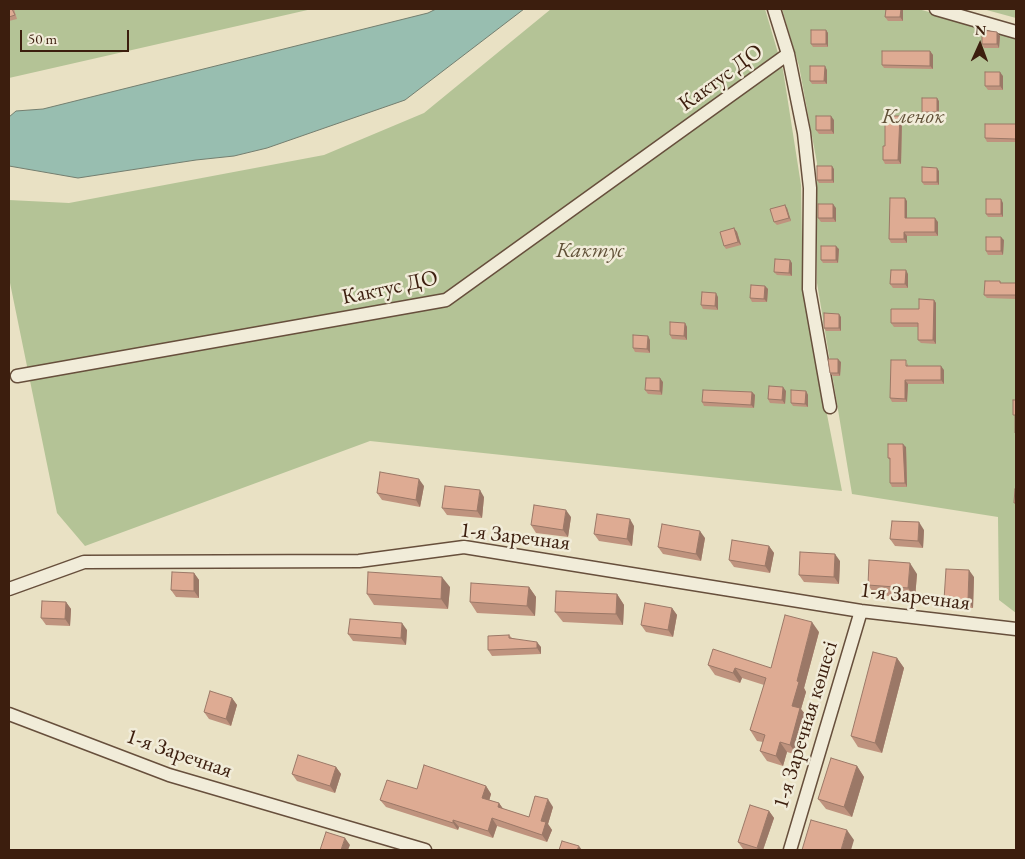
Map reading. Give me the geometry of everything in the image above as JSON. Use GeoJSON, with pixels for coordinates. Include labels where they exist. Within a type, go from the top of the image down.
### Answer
{"type":"FeatureCollection","features":[{"type":"Feature","properties":{"kind":"street"},"geometry":{"type":"LineString","coordinates":[[774,9],[788,54],[804,132],[810,188],[810,289],[830,407]]}},
{"type":"Feature","properties":{"kind":"street"},"geometry":{"type":"LineString","coordinates":[[936,9],[1016,32]]}},
{"type":"Feature","properties":{"kind":"street","name":"Кактус ДО"},"geometry":{"type":"LineString","coordinates":[[17,376],[446,300],[788,54]]}},
{"type":"Feature","properties":{"kind":"street","name":"1-я Заречная"},"geometry":{"type":"LineString","coordinates":[[9,589],[84,562],[359,561],[464,547],[861,611],[1016,630]]}},
{"type":"Feature","properties":{"kind":"street","name":"1-я Заречная көшесі"},"geometry":{"type":"LineString","coordinates":[[790,850],[861,611]]}},
{"type":"Feature","properties":{"kind":"street","name":"1-я Заречная"},"geometry":{"type":"LineString","coordinates":[[9,714],[169,775],[424,850]]}},
{"type":"Feature","properties":{"kind":"green space"},"geometry":{"type":"Polygon","coordinates":[[[9,9],[312,9],[9,78],[9,9]]]}},
{"type":"Feature","properties":{"kind":"green space","name":"Кактус"},"geometry":{"type":"Polygon","coordinates":[[[551,9],[765,9],[783,70],[801,185],[803,292],[842,491],[370,441],[85,546],[57,513],[9,278],[9,200],[69,203],[324,155],[424,113],[551,9]]]}},
{"type":"Feature","properties":{"kind":"green space","name":"Кленок"},"geometry":{"type":"Polygon","coordinates":[[[782,9],[918,9],[1016,35],[1016,613],[999,600],[998,517],[852,494],[817,283],[817,163],[799,66],[782,9]]]}},
{"type":"Feature","properties":{"kind":"green space"},"geometry":{"type":"Polygon","coordinates":[[[983,9],[1016,9],[1016,18],[983,9]]]}},
{"type":"Feature","properties":{"kind":"shaded area"},"geometry":{"type":"Polygon","coordinates":[[[436,9],[524,9],[405,100],[267,148],[234,156],[78,178],[9,166],[9,117],[16,111],[43,109],[428,13],[436,9]]]}},
{"type":"Feature","properties":{"kind":"building"},"geometry":{"type":"Polygon","coordinates":[[[9,9],[12,9],[15,15],[9,17],[9,9]]]}},
{"type":"Feature","properties":{"kind":"building"},"geometry":{"type":"Polygon","coordinates":[[[886,9],[901,9],[900,17],[885,17],[886,9]]]}},
{"type":"Feature","properties":{"kind":"building"},"geometry":{"type":"Polygon","coordinates":[[[811,30],[826,30],[826,44],[811,44],[811,30]]]}},
{"type":"Feature","properties":{"kind":"building"},"geometry":{"type":"Polygon","coordinates":[[[982,30],[997,32],[997,44],[982,44],[982,30]]]}},
{"type":"Feature","properties":{"kind":"building"},"geometry":{"type":"Polygon","coordinates":[[[882,51],[930,51],[930,66],[882,65],[882,51]]]}},
{"type":"Feature","properties":{"kind":"building"},"geometry":{"type":"Polygon","coordinates":[[[810,66],[825,66],[824,81],[810,81],[810,66]]]}},
{"type":"Feature","properties":{"kind":"building"},"geometry":{"type":"Polygon","coordinates":[[[985,72],[1000,72],[1000,86],[985,86],[985,72]]]}},
{"type":"Feature","properties":{"kind":"building"},"geometry":{"type":"Polygon","coordinates":[[[922,98],[937,98],[937,112],[922,112],[922,98]]]}},
{"type":"Feature","properties":{"kind":"building"},"geometry":{"type":"Polygon","coordinates":[[[816,116],[831,116],[831,130],[816,130],[816,116]]]}},
{"type":"Feature","properties":{"kind":"building"},"geometry":{"type":"Polygon","coordinates":[[[885,116],[900,116],[898,160],[883,160],[885,116]]]}},
{"type":"Feature","properties":{"kind":"building"},"geometry":{"type":"Polygon","coordinates":[[[985,124],[1016,124],[1016,139],[985,138],[985,124]]]}},
{"type":"Feature","properties":{"kind":"building"},"geometry":{"type":"Polygon","coordinates":[[[817,166],[832,166],[832,180],[817,180],[817,166]]]}},
{"type":"Feature","properties":{"kind":"building"},"geometry":{"type":"Polygon","coordinates":[[[922,167],[937,168],[937,182],[922,182],[922,167]]]}},
{"type":"Feature","properties":{"kind":"building"},"geometry":{"type":"Polygon","coordinates":[[[890,198],[905,198],[905,218],[935,218],[935,232],[904,232],[904,239],[889,239],[890,198]]]}},
{"type":"Feature","properties":{"kind":"building"},"geometry":{"type":"Polygon","coordinates":[[[986,199],[1001,199],[1001,214],[986,214],[986,199]]]}},
{"type":"Feature","properties":{"kind":"building"},"geometry":{"type":"Polygon","coordinates":[[[818,204],[833,204],[833,218],[818,218],[818,204]]]}},
{"type":"Feature","properties":{"kind":"building"},"geometry":{"type":"Polygon","coordinates":[[[785,205],[789,218],[774,222],[770,209],[785,205]]]}},
{"type":"Feature","properties":{"kind":"building"},"geometry":{"type":"Polygon","coordinates":[[[734,228],[738,242],[724,246],[720,232],[734,228]]]}},
{"type":"Feature","properties":{"kind":"building"},"geometry":{"type":"Polygon","coordinates":[[[986,237],[1001,237],[1001,251],[986,251],[986,237]]]}},
{"type":"Feature","properties":{"kind":"building"},"geometry":{"type":"Polygon","coordinates":[[[821,246],[836,246],[836,260],[821,260],[821,246]]]}},
{"type":"Feature","properties":{"kind":"building"},"geometry":{"type":"Polygon","coordinates":[[[775,259],[790,260],[789,273],[774,272],[775,259]]]}},
{"type":"Feature","properties":{"kind":"building"},"geometry":{"type":"Polygon","coordinates":[[[891,270],[906,270],[905,284],[890,284],[891,270]]]}},
{"type":"Feature","properties":{"kind":"building"},"geometry":{"type":"Polygon","coordinates":[[[985,281],[1016,283],[1016,295],[984,295],[985,281]]]}},
{"type":"Feature","properties":{"kind":"building"},"geometry":{"type":"Polygon","coordinates":[[[751,285],[765,286],[764,299],[750,298],[751,285]]]}},
{"type":"Feature","properties":{"kind":"building"},"geometry":{"type":"Polygon","coordinates":[[[702,292],[716,293],[715,306],[701,305],[702,292]]]}},
{"type":"Feature","properties":{"kind":"building"},"geometry":{"type":"Polygon","coordinates":[[[919,299],[934,300],[933,340],[918,340],[918,323],[891,323],[891,309],[919,309],[919,299]]]}},
{"type":"Feature","properties":{"kind":"building"},"geometry":{"type":"Polygon","coordinates":[[[824,313],[839,314],[839,328],[824,328],[824,313]]]}},
{"type":"Feature","properties":{"kind":"building"},"geometry":{"type":"Polygon","coordinates":[[[670,322],[685,323],[684,336],[670,335],[670,322]]]}},
{"type":"Feature","properties":{"kind":"building"},"geometry":{"type":"Polygon","coordinates":[[[633,335],[648,336],[647,349],[633,348],[633,335]]]}},
{"type":"Feature","properties":{"kind":"building"},"geometry":{"type":"Polygon","coordinates":[[[828,359],[838,359],[838,373],[830,373],[828,359]]]}},
{"type":"Feature","properties":{"kind":"building"},"geometry":{"type":"Polygon","coordinates":[[[891,360],[906,360],[906,366],[941,366],[941,380],[905,380],[905,399],[890,398],[891,360]]]}},
{"type":"Feature","properties":{"kind":"building"},"geometry":{"type":"Polygon","coordinates":[[[646,378],[660,378],[660,391],[645,390],[646,378]]]}},
{"type":"Feature","properties":{"kind":"building"},"geometry":{"type":"Polygon","coordinates":[[[769,386],[783,387],[782,400],[768,399],[769,386]]]}},
{"type":"Feature","properties":{"kind":"building"},"geometry":{"type":"Polygon","coordinates":[[[703,390],[752,392],[751,405],[702,402],[703,390]]]}},
{"type":"Feature","properties":{"kind":"building"},"geometry":{"type":"Polygon","coordinates":[[[791,390],[806,391],[805,404],[791,403],[791,390]]]}},
{"type":"Feature","properties":{"kind":"building"},"geometry":{"type":"Polygon","coordinates":[[[1013,400],[1016,400],[1016,433],[1015,415],[1013,415],[1013,400]]]}},
{"type":"Feature","properties":{"kind":"building"},"geometry":{"type":"Polygon","coordinates":[[[888,444],[903,444],[905,483],[890,483],[888,444]]]}},
{"type":"Feature","properties":{"kind":"building"},"geometry":{"type":"Polygon","coordinates":[[[380,472],[419,479],[416,500],[377,493],[380,472]]]}},
{"type":"Feature","properties":{"kind":"building"},"geometry":{"type":"Polygon","coordinates":[[[445,486],[480,490],[477,511],[442,508],[445,486]]]}},
{"type":"Feature","properties":{"kind":"building"},"geometry":{"type":"Polygon","coordinates":[[[1015,489],[1016,503],[1014,503],[1015,489]]]}},
{"type":"Feature","properties":{"kind":"building"},"geometry":{"type":"Polygon","coordinates":[[[534,505],[566,510],[563,530],[531,525],[534,505]]]}},
{"type":"Feature","properties":{"kind":"building"},"geometry":{"type":"Polygon","coordinates":[[[597,514],[630,519],[627,539],[594,534],[597,514]]]}},
{"type":"Feature","properties":{"kind":"building"},"geometry":{"type":"Polygon","coordinates":[[[892,521],[919,522],[918,541],[890,539],[892,521]]]}},
{"type":"Feature","properties":{"kind":"building"},"geometry":{"type":"Polygon","coordinates":[[[662,524],[700,531],[696,554],[658,547],[662,524]]]}},
{"type":"Feature","properties":{"kind":"building"},"geometry":{"type":"Polygon","coordinates":[[[732,540],[769,546],[765,566],[729,560],[732,540]]]}},
{"type":"Feature","properties":{"kind":"building"},"geometry":{"type":"Polygon","coordinates":[[[800,552],[835,554],[834,577],[799,575],[800,552]]]}},
{"type":"Feature","properties":{"kind":"building"},"geometry":{"type":"Polygon","coordinates":[[[869,560],[910,563],[908,588],[868,585],[869,560]]]}},
{"type":"Feature","properties":{"kind":"building"},"geometry":{"type":"Polygon","coordinates":[[[946,569],[969,570],[968,601],[944,600],[946,569]]]}},
{"type":"Feature","properties":{"kind":"building"},"geometry":{"type":"Polygon","coordinates":[[[172,572],[194,573],[194,591],[171,590],[172,572]]]}},
{"type":"Feature","properties":{"kind":"building"},"geometry":{"type":"Polygon","coordinates":[[[368,572],[442,577],[441,599],[367,594],[368,572]]]}},
{"type":"Feature","properties":{"kind":"building"},"geometry":{"type":"Polygon","coordinates":[[[471,583],[529,587],[527,606],[470,602],[471,583]]]}},
{"type":"Feature","properties":{"kind":"building"},"geometry":{"type":"Polygon","coordinates":[[[556,591],[617,594],[616,614],[555,612],[556,591]]]}},
{"type":"Feature","properties":{"kind":"building"},"geometry":{"type":"Polygon","coordinates":[[[42,601],[66,602],[65,619],[41,618],[42,601]]]}},
{"type":"Feature","properties":{"kind":"building"},"geometry":{"type":"Polygon","coordinates":[[[645,603],[672,608],[668,630],[641,625],[645,603]]]}},
{"type":"Feature","properties":{"kind":"building"},"geometry":{"type":"Polygon","coordinates":[[[785,615],[812,622],[792,706],[800,708],[790,745],[780,742],[776,756],[760,751],[765,735],[750,730],[766,678],[735,668],[733,673],[708,665],[713,649],[771,668],[785,615]]]}},
{"type":"Feature","properties":{"kind":"building"},"geometry":{"type":"Polygon","coordinates":[[[350,619],[402,623],[401,638],[348,634],[350,619]]]}},
{"type":"Feature","properties":{"kind":"building"},"geometry":{"type":"Polygon","coordinates":[[[509,635],[509,638],[537,642],[537,648],[488,650],[488,636],[509,635]]]}},
{"type":"Feature","properties":{"kind":"building"},"geometry":{"type":"Polygon","coordinates":[[[873,652],[897,658],[875,743],[851,736],[873,652]]]}},
{"type":"Feature","properties":{"kind":"building"},"geometry":{"type":"Polygon","coordinates":[[[210,691],[232,698],[226,719],[204,712],[210,691]]]}},
{"type":"Feature","properties":{"kind":"building"},"geometry":{"type":"Polygon","coordinates":[[[298,755],[336,767],[330,786],[292,774],[298,755]]]}},
{"type":"Feature","properties":{"kind":"building"},"geometry":{"type":"Polygon","coordinates":[[[831,758],[857,766],[844,807],[818,799],[831,758]]]}},
{"type":"Feature","properties":{"kind":"building"},"geometry":{"type":"Polygon","coordinates":[[[424,765],[486,786],[482,798],[499,803],[498,807],[529,817],[535,796],[548,799],[541,821],[546,822],[542,835],[492,818],[488,831],[453,820],[453,823],[380,800],[387,780],[417,789],[424,765]]]}},
{"type":"Feature","properties":{"kind":"building"},"geometry":{"type":"Polygon","coordinates":[[[750,805],[769,811],[757,848],[738,842],[750,805]]]}},
{"type":"Feature","properties":{"kind":"building"},"geometry":{"type":"Polygon","coordinates":[[[811,820],[847,830],[841,850],[802,850],[811,820]]]}},
{"type":"Feature","properties":{"kind":"building"},"geometry":{"type":"Polygon","coordinates":[[[326,832],[345,838],[341,850],[320,850],[326,832]]]}},
{"type":"Feature","properties":{"kind":"building"},"geometry":{"type":"Polygon","coordinates":[[[562,841],[579,846],[577,850],[559,850],[562,841]]]}}]}
